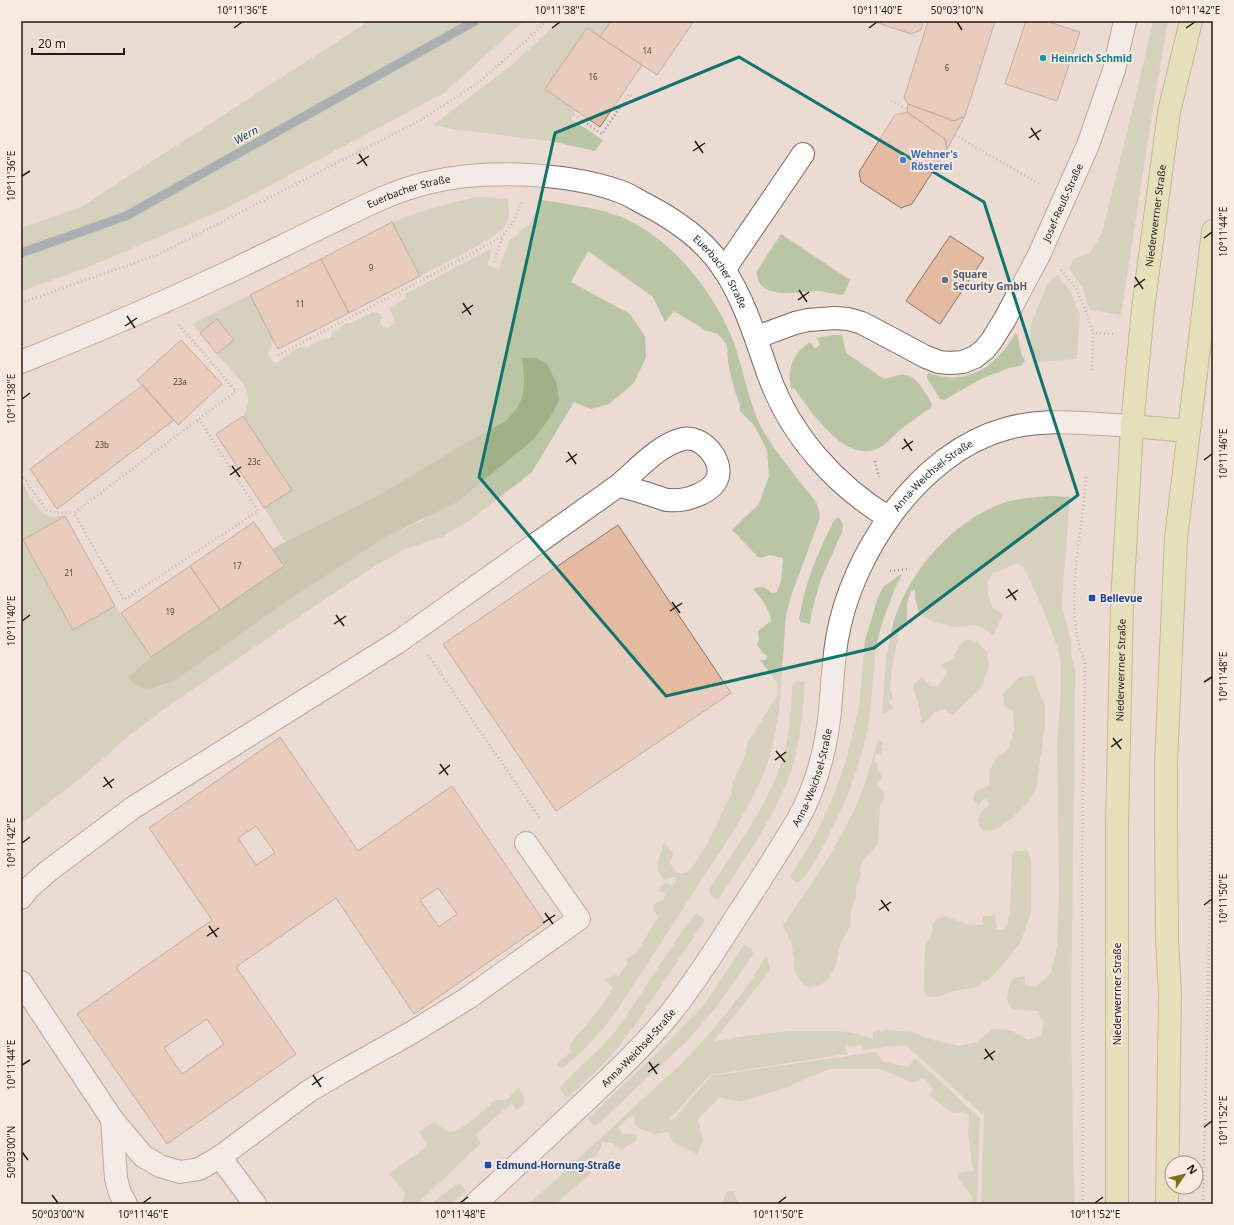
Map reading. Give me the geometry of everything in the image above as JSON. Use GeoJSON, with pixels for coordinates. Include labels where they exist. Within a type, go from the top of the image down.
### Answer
{"type":"FeatureCollection","features":[{"type":"Feature","properties":{"kind":"main road","name":"Niederwerrner Straße"},"geometry":{"type":"LineString","coordinates":[[1117,1204],[1117,818],[1122,603],[1132,426],[1143,309],[1169,112],[1191,21]]}},
{"type":"Feature","properties":{"kind":"main road"},"geometry":{"type":"LineString","coordinates":[[1167,1204],[1170,993],[1167,918],[1166,763],[1176,538],[1213,231]]}},
{"type":"Feature","properties":{"kind":"main road"},"geometry":{"type":"LineString","coordinates":[[1132,426],[1188,431]]}},
{"type":"Feature","properties":{"kind":"street","name":"Josef-Reuß-Straße"},"geometry":{"type":"LineString","coordinates":[[757,337],[795,323],[808,320],[842,318],[862,323],[926,357],[939,362],[963,362],[975,357],[985,349],[1005,319],[1039,255],[1088,145],[1114,70],[1125,21]]}},
{"type":"Feature","properties":{"kind":"street"},"geometry":{"type":"LineString","coordinates":[[724,270],[803,154]]}},
{"type":"Feature","properties":{"kind":"street","name":"Euerbacher Straße"},"geometry":{"type":"LineString","coordinates":[[21,362],[221,276],[379,199],[426,183],[472,175],[530,175],[584,181],[621,191],[663,214],[692,233],[709,250],[724,270],[743,302],[757,337],[770,377],[790,422],[805,442],[840,482],[862,500],[889,518]]}},
{"type":"Feature","properties":{"kind":"street","name":"Anna-Weichsel-Straße"},"geometry":{"type":"LineString","coordinates":[[475,1204],[622,1067],[669,1015],[707,963],[798,819],[812,790],[825,744],[830,710],[834,655],[843,609],[866,554],[889,518],[917,485],[940,464],[985,436],[1006,429],[1037,424],[1069,422],[1132,426]]}},
{"type":"Feature","properties":{"kind":"street"},"geometry":{"type":"LineString","coordinates":[[21,898],[29,888],[47,872],[134,807],[316,694],[412,632],[619,485]]}},
{"type":"Feature","properties":{"kind":"street"},"geometry":{"type":"LineString","coordinates":[[21,982],[112,1119],[143,1156],[160,1166],[180,1172],[199,1168],[220,1157],[309,1091],[410,1034],[468,998],[579,919],[526,843]]}},
{"type":"Feature","properties":{"kind":"street"},"geometry":{"type":"LineString","coordinates":[[112,1119],[116,1179],[120,1193],[126,1204]]}},
{"type":"Feature","properties":{"kind":"street"},"geometry":{"type":"LineString","coordinates":[[220,1157],[255,1204]]}},
{"type":"Feature","properties":{"kind":"path"},"geometry":{"type":"LineString","coordinates":[[21,303],[157,255],[421,120],[474,85],[525,42],[546,21]]}},
{"type":"Feature","properties":{"kind":"path"},"geometry":{"type":"LineString","coordinates":[[574,115],[602,134],[629,94],[634,97]]}},
{"type":"Feature","properties":{"kind":"path"},"geometry":{"type":"LineString","coordinates":[[891,101],[907,109]]}},
{"type":"Feature","properties":{"kind":"path"},"geometry":{"type":"LineString","coordinates":[[955,135],[1064,199]]}},
{"type":"Feature","properties":{"kind":"path"},"geometry":{"type":"LineString","coordinates":[[278,355],[426,278],[503,235],[513,223],[520,209],[527,190],[530,175]]}},
{"type":"Feature","properties":{"kind":"path"},"geometry":{"type":"LineString","coordinates":[[494,262],[503,235]]}},
{"type":"Feature","properties":{"kind":"path"},"geometry":{"type":"LineString","coordinates":[[1039,255],[1061,269],[1075,287],[1085,309],[1093,333],[1092,370]]}},
{"type":"Feature","properties":{"kind":"path"},"geometry":{"type":"LineString","coordinates":[[21,474],[46,510],[53,512],[74,513],[236,392],[187,335],[162,302]]}},
{"type":"Feature","properties":{"kind":"path"},"geometry":{"type":"LineString","coordinates":[[1093,333],[1120,335]]}},
{"type":"Feature","properties":{"kind":"path"},"geometry":{"type":"LineString","coordinates":[[74,513],[124,600],[258,511],[199,419]]}},
{"type":"Feature","properties":{"kind":"path"},"geometry":{"type":"LineString","coordinates":[[1083,1204],[1082,862],[1085,663],[1077,639],[1074,598],[1078,544],[1086,476]]}},
{"type":"Feature","properties":{"kind":"path"},"geometry":{"type":"LineString","coordinates":[[412,632],[547,829],[526,843]]}},
{"type":"Feature","properties":{"kind":"path"},"geometry":{"type":"LineString","coordinates":[[1203,1204],[1213,772]]}},
{"type":"Feature","properties":{"kind":"highlighted area"},"geometry":{"type":"Polygon","coordinates":[[[739,57],[984,202],[1078,495],[874,648],[666,696],[479,477],[555,133],[739,57]]]}},
{"type":"Feature","properties":{"kind":"green space"},"geometry":{"type":"Polygon","coordinates":[[[369,21],[524,21],[444,93],[229,207],[86,268],[21,291],[21,228],[81,207],[369,21]]]}},
{"type":"Feature","properties":{"kind":"green space"},"geometry":{"type":"Polygon","coordinates":[[[559,21],[611,21],[600,37],[587,28],[545,89],[576,111],[571,119],[603,140],[595,151],[555,142],[433,125],[513,64],[559,21]]]}},
{"type":"Feature","properties":{"kind":"green space"},"geometry":{"type":"Polygon","coordinates":[[[1153,21],[1168,21],[1121,315],[1090,310],[1082,287],[1069,269],[1073,259],[1089,254],[1102,233],[1153,21]]]}},
{"type":"Feature","properties":{"kind":"green space"},"geometry":{"type":"Polygon","coordinates":[[[476,197],[508,199],[509,209],[507,223],[505,226],[499,232],[479,245],[420,276],[392,222],[434,208],[476,197]]]}},
{"type":"Feature","properties":{"kind":"green space"},"geometry":{"type":"Polygon","coordinates":[[[542,200],[598,210],[630,221],[647,231],[679,257],[705,289],[726,325],[738,354],[757,419],[781,457],[816,502],[820,518],[792,593],[786,615],[779,712],[767,766],[756,791],[738,824],[623,1001],[603,1029],[562,1069],[556,1064],[571,1052],[569,1045],[601,1007],[612,989],[605,980],[615,975],[619,976],[627,964],[627,959],[637,952],[658,917],[654,911],[654,904],[664,899],[665,893],[659,891],[661,885],[667,883],[671,885],[675,884],[677,878],[672,877],[665,880],[659,872],[658,863],[664,843],[674,853],[669,862],[677,873],[685,873],[692,868],[705,848],[731,794],[733,782],[743,761],[748,742],[777,696],[778,684],[760,660],[766,660],[767,656],[757,645],[759,638],[758,631],[771,621],[771,617],[765,604],[753,589],[761,587],[772,593],[777,592],[781,581],[783,558],[769,555],[761,558],[758,557],[732,530],[759,504],[769,476],[767,450],[754,425],[740,411],[740,404],[734,389],[728,362],[727,345],[718,334],[705,330],[674,311],[665,322],[653,297],[588,251],[571,282],[630,314],[645,336],[646,357],[634,383],[609,404],[591,409],[574,402],[532,472],[469,521],[444,536],[403,550],[367,571],[174,702],[131,734],[87,773],[21,824],[21,481],[36,504],[46,515],[56,517],[65,516],[23,540],[72,629],[115,606],[151,657],[128,677],[140,687],[152,688],[163,686],[290,599],[386,537],[423,520],[533,440],[522,358],[524,381],[522,398],[516,409],[506,421],[462,445],[379,495],[285,542],[264,508],[292,490],[243,416],[248,400],[247,392],[244,386],[236,374],[217,354],[234,340],[217,319],[200,333],[192,324],[250,295],[274,341],[270,349],[269,356],[272,362],[277,363],[296,349],[305,346],[310,347],[312,344],[331,337],[332,332],[347,323],[351,323],[372,312],[379,313],[383,318],[380,319],[381,325],[387,328],[396,323],[389,307],[405,299],[405,294],[491,249],[488,265],[499,269],[510,240],[530,223],[542,200]]]}},
{"type":"Feature","properties":{"kind":"green space"},"geometry":{"type":"Polygon","coordinates":[[[781,234],[850,280],[844,294],[841,295],[823,291],[780,293],[763,287],[758,281],[757,271],[781,234]]]}},
{"type":"Feature","properties":{"kind":"green space"},"geometry":{"type":"Polygon","coordinates":[[[1058,275],[1070,291],[1080,315],[1077,359],[1038,362],[1030,347],[1031,323],[1049,281],[1058,275]]]}},
{"type":"Feature","properties":{"kind":"green space"},"geometry":{"type":"Polygon","coordinates":[[[1016,333],[1019,340],[1021,353],[1025,360],[1022,365],[1009,368],[981,379],[944,400],[940,399],[927,378],[929,373],[943,377],[956,377],[980,371],[999,355],[1016,333]]]}},
{"type":"Feature","properties":{"kind":"green space"},"geometry":{"type":"Polygon","coordinates":[[[842,335],[846,353],[884,379],[901,375],[914,378],[928,396],[932,405],[877,449],[865,451],[852,448],[840,442],[819,421],[794,388],[791,389],[790,375],[792,362],[795,357],[810,342],[814,348],[816,348],[820,344],[817,338],[842,335]]]}},
{"type":"Feature","properties":{"kind":"green space"},"geometry":{"type":"Polygon","coordinates":[[[522,358],[535,358],[547,364],[557,384],[559,401],[549,419],[533,440],[457,502],[386,537],[290,599],[174,681],[151,689],[143,688],[134,684],[128,677],[151,657],[284,566],[272,549],[379,495],[462,445],[506,421],[516,409],[522,398],[524,381],[522,358]]]}},
{"type":"Feature","properties":{"kind":"green space"},"geometry":{"type":"Polygon","coordinates":[[[1052,496],[1070,497],[1062,600],[1063,611],[1071,641],[1071,654],[1075,669],[1071,1016],[1074,1204],[981,1204],[984,1116],[906,1045],[863,1050],[862,1045],[846,1047],[847,1054],[710,1075],[670,1118],[673,1120],[711,1076],[876,1052],[884,1062],[908,1067],[915,1058],[980,1118],[977,1204],[971,1204],[972,1197],[959,1180],[958,1173],[973,1171],[968,1131],[969,1115],[962,1112],[952,1113],[929,1095],[933,1090],[930,1084],[923,1079],[920,1079],[914,1083],[880,1069],[830,1069],[788,1087],[740,1102],[720,1097],[698,1119],[703,1140],[697,1154],[673,1142],[668,1132],[655,1134],[636,1127],[634,1124],[635,1115],[627,1119],[618,1127],[623,1134],[635,1134],[637,1137],[635,1142],[622,1150],[612,1143],[601,1142],[601,1148],[595,1157],[588,1158],[591,1173],[556,1204],[529,1204],[682,1063],[727,1012],[748,985],[766,956],[770,971],[713,1042],[744,1036],[790,1031],[837,1031],[854,1033],[873,1039],[873,1032],[887,1030],[912,1032],[932,1040],[959,1046],[976,1042],[993,1029],[1012,1031],[1028,1040],[1041,1036],[1044,1022],[1037,1011],[1012,1009],[1007,999],[1010,982],[1015,977],[1025,976],[1025,985],[1035,987],[1051,973],[1057,947],[1059,890],[1057,742],[1061,690],[1061,661],[1045,614],[1024,567],[1017,563],[992,574],[988,582],[988,595],[993,608],[1003,614],[994,635],[976,625],[953,627],[934,622],[920,615],[915,599],[915,590],[911,591],[907,603],[907,620],[899,629],[892,668],[890,687],[893,699],[888,702],[894,708],[882,715],[884,681],[890,636],[893,625],[899,606],[908,588],[932,553],[963,525],[998,505],[1018,499],[1052,496]]]}},
{"type":"Feature","properties":{"kind":"green space"},"geometry":{"type":"Polygon","coordinates":[[[839,518],[843,524],[842,532],[821,579],[812,610],[810,624],[801,622],[799,619],[812,569],[833,522],[839,518]]]}},
{"type":"Feature","properties":{"kind":"green space"},"geometry":{"type":"Polygon","coordinates":[[[901,574],[902,575],[895,588],[882,622],[878,638],[868,727],[856,772],[839,815],[825,843],[810,870],[798,883],[793,880],[791,875],[813,839],[823,819],[835,792],[846,760],[859,707],[865,641],[877,600],[883,587],[901,574]]]}},
{"type":"Feature","properties":{"kind":"green space"},"geometry":{"type":"Polygon","coordinates":[[[967,639],[976,641],[987,652],[989,668],[980,689],[953,715],[942,709],[934,713],[922,725],[913,685],[922,677],[930,686],[938,686],[947,674],[941,665],[952,659],[959,646],[967,639]]]}},
{"type":"Feature","properties":{"kind":"green space"},"geometry":{"type":"Polygon","coordinates":[[[1033,675],[1045,707],[1045,724],[1036,790],[1030,800],[1011,819],[994,830],[985,831],[980,827],[978,820],[982,811],[989,805],[987,799],[982,800],[979,805],[973,800],[975,792],[989,786],[990,770],[997,757],[1008,750],[1014,729],[1013,711],[1004,706],[1003,694],[1020,677],[1033,675]]]}},
{"type":"Feature","properties":{"kind":"green space"},"geometry":{"type":"Polygon","coordinates":[[[796,681],[805,682],[803,711],[795,758],[789,777],[762,832],[718,900],[712,897],[709,890],[765,801],[779,769],[787,739],[792,688],[793,683],[796,681]]]}},
{"type":"Feature","properties":{"kind":"green space"},"geometry":{"type":"Polygon","coordinates":[[[878,740],[884,742],[881,747],[883,749],[881,755],[876,754],[874,761],[877,763],[882,778],[877,785],[884,793],[884,798],[880,805],[878,845],[864,859],[860,868],[861,876],[856,888],[856,896],[851,911],[850,926],[840,944],[836,965],[830,977],[822,984],[810,987],[803,984],[794,969],[794,958],[791,942],[783,925],[821,869],[847,825],[858,802],[868,775],[878,740]]]}},
{"type":"Feature","properties":{"kind":"green space"},"geometry":{"type":"Polygon","coordinates":[[[1027,850],[1031,859],[1031,913],[1020,944],[993,976],[977,987],[953,991],[938,997],[927,996],[924,991],[925,946],[932,934],[933,923],[938,918],[947,917],[967,924],[982,925],[983,916],[995,915],[997,929],[1003,929],[1007,926],[1010,912],[1012,854],[1016,851],[1027,850]]]}},
{"type":"Feature","properties":{"kind":"green space"},"geometry":{"type":"Polygon","coordinates":[[[697,913],[705,920],[635,1025],[598,1070],[567,1098],[561,1091],[561,1086],[605,1043],[618,1028],[689,921],[697,913]]]}},
{"type":"Feature","properties":{"kind":"green space"},"geometry":{"type":"Polygon","coordinates":[[[744,945],[751,949],[753,952],[752,956],[714,1010],[686,1042],[595,1126],[587,1119],[656,1054],[704,1005],[744,945]]]}},
{"type":"Feature","properties":{"kind":"green space"},"geometry":{"type":"Polygon","coordinates":[[[519,1087],[524,1097],[524,1104],[516,1110],[512,1103],[475,1135],[481,1143],[417,1204],[401,1204],[405,1192],[389,1174],[427,1146],[419,1132],[434,1122],[450,1132],[460,1129],[495,1100],[506,1100],[519,1087]]]}},
{"type":"Feature","properties":{"kind":"green space"},"geometry":{"type":"Polygon","coordinates":[[[461,1184],[466,1191],[452,1204],[431,1204],[455,1185],[461,1184]]]}},
{"type":"Feature","properties":{"kind":"green space"},"geometry":{"type":"Polygon","coordinates":[[[734,1191],[738,1204],[719,1204],[723,1202],[726,1192],[734,1191]]]}},
{"type":"Feature","properties":{"kind":"building"},"geometry":{"type":"Polygon","coordinates":[[[611,21],[694,21],[657,75],[600,37],[611,21]]]}},
{"type":"Feature","properties":{"kind":"building"},"geometry":{"type":"Polygon","coordinates":[[[872,21],[923,21],[921,30],[911,34],[872,21]]]}},
{"type":"Feature","properties":{"kind":"building"},"geometry":{"type":"Polygon","coordinates":[[[928,21],[995,21],[965,116],[954,121],[908,104],[904,98],[928,21]]]}},
{"type":"Feature","properties":{"kind":"building","name":"Heinrich Schmid"},"geometry":{"type":"Polygon","coordinates":[[[1026,21],[1046,21],[1080,32],[1057,101],[1005,84],[1026,21]]]}},
{"type":"Feature","properties":{"kind":"building"},"geometry":{"type":"Polygon","coordinates":[[[587,28],[642,65],[600,127],[545,89],[587,28]]]}},
{"type":"Feature","properties":{"kind":"building"},"geometry":{"type":"Polygon","coordinates":[[[908,104],[954,121],[965,116],[947,149],[945,139],[907,112],[908,104]]]}},
{"type":"Feature","properties":{"kind":"building","name":"Wehner's Rösterei"},"geometry":{"type":"Polygon","coordinates":[[[907,112],[945,139],[947,149],[912,204],[901,208],[861,182],[859,172],[895,115],[907,112]]]}},
{"type":"Feature","properties":{"kind":"building"},"geometry":{"type":"Polygon","coordinates":[[[392,222],[420,276],[349,313],[321,259],[392,222]]]}},
{"type":"Feature","properties":{"kind":"building","name":"Square Security GmbH"},"geometry":{"type":"Polygon","coordinates":[[[950,236],[984,258],[940,324],[906,301],[950,236]]]}},
{"type":"Feature","properties":{"kind":"building"},"geometry":{"type":"Polygon","coordinates":[[[321,259],[349,313],[278,349],[250,295],[321,259]]]}},
{"type":"Feature","properties":{"kind":"building"},"geometry":{"type":"Polygon","coordinates":[[[217,319],[234,340],[217,354],[200,333],[217,319]]]}},
{"type":"Feature","properties":{"kind":"building"},"geometry":{"type":"Polygon","coordinates":[[[181,340],[222,384],[178,425],[137,380],[181,340]]]}},
{"type":"Feature","properties":{"kind":"building"},"geometry":{"type":"Polygon","coordinates":[[[143,385],[174,420],[57,509],[30,469],[143,385]]]}},
{"type":"Feature","properties":{"kind":"building"},"geometry":{"type":"Polygon","coordinates":[[[243,416],[292,490],[264,508],[216,434],[243,416]]]}},
{"type":"Feature","properties":{"kind":"building"},"geometry":{"type":"Polygon","coordinates":[[[65,516],[115,606],[73,630],[23,540],[65,516]]]}},
{"type":"Feature","properties":{"kind":"building"},"geometry":{"type":"Polygon","coordinates":[[[254,522],[284,566],[220,610],[190,566],[254,522]]]}},
{"type":"Feature","properties":{"kind":"building"},"geometry":{"type":"Polygon","coordinates":[[[618,525],[731,693],[556,811],[443,644],[618,525]]]}},
{"type":"Feature","properties":{"kind":"building"},"geometry":{"type":"Polygon","coordinates":[[[190,566],[220,610],[151,657],[121,613],[190,566]]]}},
{"type":"Feature","properties":{"kind":"building"},"geometry":{"type":"Polygon","coordinates":[[[280,737],[358,851],[452,786],[545,923],[414,1014],[336,898],[236,967],[296,1054],[167,1144],[77,1014],[212,920],[149,828],[280,737]],[[256,826],[238,838],[256,865],[275,853],[256,826]],[[438,888],[420,900],[439,927],[457,914],[438,888]],[[207,1019],[164,1048],[182,1074],[224,1044],[207,1019]]]}},
{"type":"Feature","properties":{"kind":"waterway","name":"Wern"},"geometry":{"type":"LineString","coordinates":[[21,253],[126,216],[475,21]]}},
{"type":"Feature","properties":{"kind":"place","name":"Heinrich Schmid"},"geometry":{"type":"Point","coordinates":[1043,58]}},
{"type":"Feature","properties":{"kind":"place","name":"Wehner's Rösterei"},"geometry":{"type":"Point","coordinates":[903,160]}},
{"type":"Feature","properties":{"kind":"place","name":"Square Security GmbH"},"geometry":{"type":"Point","coordinates":[945,280]}},
{"type":"Feature","properties":{"kind":"place","name":"Bellevue"},"geometry":{"type":"Point","coordinates":[1092,598]}},
{"type":"Feature","properties":{"kind":"place","name":"Edmund-Hornung-Straße"},"geometry":{"type":"Point","coordinates":[488,1165]}}]}
